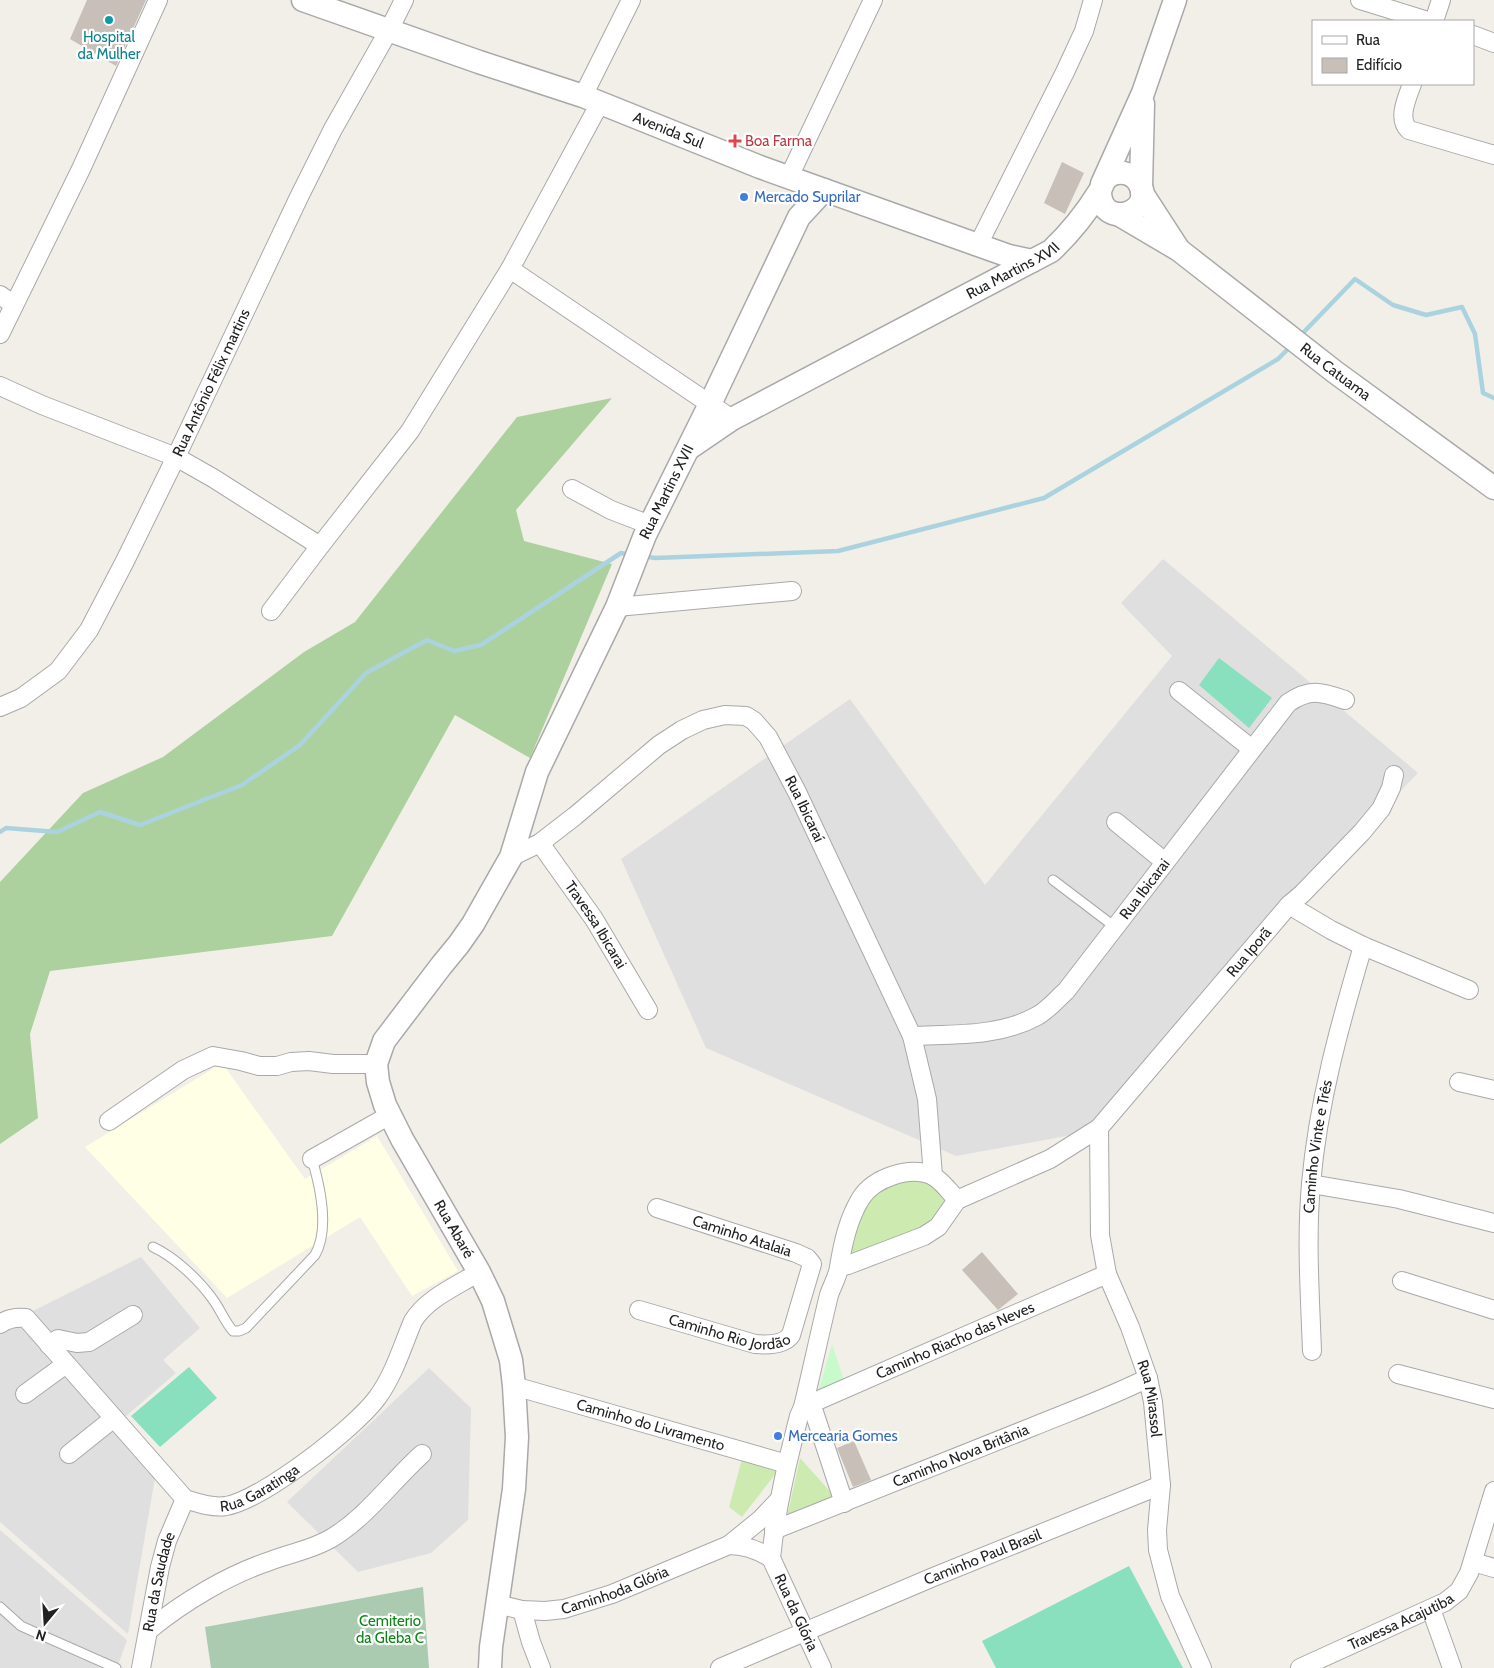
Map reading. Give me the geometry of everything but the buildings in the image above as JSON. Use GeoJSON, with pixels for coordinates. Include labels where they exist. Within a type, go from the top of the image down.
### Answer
{"type":"FeatureCollection","features":[{"type":"Feature","properties":{"kind":"street"},"geometry":{"type":"LineString","coordinates":[[0,334],[7,300],[81,169],[158,0]]}},
{"type":"Feature","properties":{"kind":"street","name":"Avenida Sul"},"geometry":{"type":"LineString","coordinates":[[303,0],[591,100],[824,190],[978,245],[1009,256],[1032,260]]}},
{"type":"Feature","properties":{"kind":"street","name":"Rua Antônio Félix martins"},"geometry":{"type":"LineString","coordinates":[[0,707],[22,698],[58,670],[89,630],[176,458],[333,129],[404,0]]}},
{"type":"Feature","properties":{"kind":"street"},"geometry":{"type":"LineString","coordinates":[[271,611],[410,431],[510,269],[591,100],[631,0]]}},
{"type":"Feature","properties":{"kind":"street"},"geometry":{"type":"LineString","coordinates":[[799,217],[795,179],[873,0]]}},
{"type":"Feature","properties":{"kind":"street"},"geometry":{"type":"LineString","coordinates":[[978,245],[1065,72],[1084,31],[1093,0]]}},
{"type":"Feature","properties":{"kind":"street"},"geometry":{"type":"LineString","coordinates":[[1141,189],[1137,180],[1131,175],[1124,173],[1111,175],[1101,188],[1100,197],[1102,204],[1115,213],[1126,214],[1138,207],[1141,200],[1143,93],[1175,0]]}},
{"type":"Feature","properties":{"kind":"street"},"geometry":{"type":"LineString","coordinates":[[1360,0],[1425,20]]}},
{"type":"Feature","properties":{"kind":"street"},"geometry":{"type":"LineString","coordinates":[[1434,20],[1440,0]]}},
{"type":"Feature","properties":{"kind":"street"},"geometry":{"type":"LineString","coordinates":[[1474,36],[1494,43]]}},
{"type":"Feature","properties":{"kind":"street"},"geometry":{"type":"LineString","coordinates":[[1412,85],[1402,118],[1409,130],[1494,155]]}},
{"type":"Feature","properties":{"kind":"street","name":"Rua Martins XVII"},"geometry":{"type":"LineString","coordinates":[[512,857],[537,772],[617,607],[648,530],[687,449],[732,419],[1051,251],[1069,234],[1101,188],[1143,93]]}},
{"type":"Feature","properties":{"kind":"street","name":"Rua Catuama"},"geometry":{"type":"LineString","coordinates":[[1141,189],[1179,250]]}},
{"type":"Feature","properties":{"kind":"street"},"geometry":{"type":"LineString","coordinates":[[687,449],[799,217],[824,190]]}},
{"type":"Feature","properties":{"kind":"street","name":"Rua Martins XVII"},"geometry":{"type":"LineString","coordinates":[[1069,234],[1115,213]]}},
{"type":"Feature","properties":{"kind":"street","name":"Rua Catuama"},"geometry":{"type":"LineString","coordinates":[[1115,213],[1179,250],[1335,372],[1494,488]]}},
{"type":"Feature","properties":{"kind":"street"},"geometry":{"type":"LineString","coordinates":[[510,269],[732,419]]}},
{"type":"Feature","properties":{"kind":"street"},"geometry":{"type":"LineString","coordinates":[[0,386],[42,405],[176,458],[221,483],[320,546]]}},
{"type":"Feature","properties":{"kind":"street"},"geometry":{"type":"LineString","coordinates":[[572,489],[648,530]]}},
{"type":"Feature","properties":{"kind":"street"},"geometry":{"type":"LineString","coordinates":[[617,607],[792,591]]}},
{"type":"Feature","properties":{"kind":"street"},"geometry":{"type":"LineString","coordinates":[[1179,691],[1252,749]]}},
{"type":"Feature","properties":{"kind":"street","name":"Rua Ibicarai"},"geometry":{"type":"LineString","coordinates":[[912,1036],[1000,1030],[1020,1024],[1038,1015],[1066,991],[1288,703],[1299,695],[1322,692],[1345,700]]}},
{"type":"Feature","properties":{"kind":"street","name":"Rua Ibicaraí"},"geometry":{"type":"LineString","coordinates":[[512,857],[540,843],[576,816],[660,745],[682,730],[714,717],[746,716],[754,721],[761,728],[777,753],[912,1036],[927,1099],[933,1176]]}},
{"type":"Feature","properties":{"kind":"street","name":"Rua Iporã"},"geometry":{"type":"LineString","coordinates":[[957,1200],[1050,1159],[1099,1128],[1289,905],[1362,832],[1381,809],[1391,788],[1394,775]]}},
{"type":"Feature","properties":{"kind":"street"},"geometry":{"type":"LineString","coordinates":[[1116,822],[1165,862]]}},
{"type":"Feature","properties":{"kind":"street","name":"Travessa Ibicarai"},"geometry":{"type":"LineString","coordinates":[[540,843],[594,919],[648,1010]]}},
{"type":"Feature","properties":{"kind":"street","name":"Rua Abaré"},"geometry":{"type":"LineString","coordinates":[[482,1668],[490,1657],[514,1489],[517,1437],[511,1360],[500,1321],[480,1272],[402,1139],[390,1115],[381,1092],[376,1064],[384,1041],[473,924],[512,857]]}},
{"type":"Feature","properties":{"kind":"street"},"geometry":{"type":"LineString","coordinates":[[1289,905],[1331,930],[1363,946],[1469,990]]}},
{"type":"Feature","properties":{"kind":"street","name":"Caminho Vinte e Três"},"geometry":{"type":"LineString","coordinates":[[1312,1351],[1307,1245],[1311,1184],[1318,1125],[1341,1021],[1363,946]]}},
{"type":"Feature","properties":{"kind":"street"},"geometry":{"type":"LineString","coordinates":[[109,1122],[183,1070],[213,1056],[259,1066],[277,1066],[290,1062],[309,1061],[332,1064],[376,1064]]}},
{"type":"Feature","properties":{"kind":"street"},"geometry":{"type":"LineString","coordinates":[[1459,1082],[1494,1090]]}},
{"type":"Feature","properties":{"kind":"street"},"geometry":{"type":"LineString","coordinates":[[312,1159],[390,1115]]}},
{"type":"Feature","properties":{"kind":"street","name":"Rua Mirassol"},"geometry":{"type":"LineString","coordinates":[[1099,1128],[1100,1235],[1107,1274],[1130,1327],[1148,1378],[1153,1402],[1161,1485],[1157,1530],[1158,1550],[1163,1574],[1181,1622],[1202,1668]]}},
{"type":"Feature","properties":{"kind":"street"},"geometry":{"type":"LineString","coordinates":[[729,1545],[753,1549],[771,1558],[779,1500],[799,1416],[807,1405],[830,1292],[840,1267],[841,1253],[848,1226],[862,1197],[869,1189],[889,1177],[900,1173],[921,1172],[933,1176],[957,1200],[934,1231],[840,1267]]}},
{"type":"Feature","properties":{"kind":"street"},"geometry":{"type":"LineString","coordinates":[[1311,1184],[1400,1199],[1494,1223]]}},
{"type":"Feature","properties":{"kind":"street","name":"Caminho Atalaia"},"geometry":{"type":"LineString","coordinates":[[657,1208],[807,1258],[812,1264],[799,1306]]}},
{"type":"Feature","properties":{"kind":"street","name":"Rua Garatinga"},"geometry":{"type":"LineString","coordinates":[[185,1499],[217,1506],[227,1506],[239,1502],[262,1490],[316,1454],[365,1412],[378,1398],[387,1383],[418,1313],[433,1300],[480,1272]]}},
{"type":"Feature","properties":{"kind":"street","name":"Caminho Riacho das Neves"},"geometry":{"type":"LineString","coordinates":[[807,1405],[1107,1274]]}},
{"type":"Feature","properties":{"kind":"street"},"geometry":{"type":"LineString","coordinates":[[1402,1281],[1494,1310]]}},
{"type":"Feature","properties":{"kind":"street","name":"Caminho Rio Jordão"},"geometry":{"type":"LineString","coordinates":[[639,1310],[741,1341],[767,1345],[789,1338],[799,1306],[825,1313]]}},
{"type":"Feature","properties":{"kind":"street"},"geometry":{"type":"LineString","coordinates":[[49,1345],[58,1339],[77,1343],[89,1342],[132,1314]]}},
{"type":"Feature","properties":{"kind":"street"},"geometry":{"type":"LineString","coordinates":[[0,1324],[4,1321],[26,1318],[185,1499]]}},
{"type":"Feature","properties":{"kind":"street"},"geometry":{"type":"LineString","coordinates":[[25,1394],[66,1364]]}},
{"type":"Feature","properties":{"kind":"street"},"geometry":{"type":"LineString","coordinates":[[1398,1374],[1494,1399]]}},
{"type":"Feature","properties":{"kind":"street","name":"Caminho Nova Britânia"},"geometry":{"type":"LineString","coordinates":[[774,1530],[1120,1392],[1148,1378]]}},
{"type":"Feature","properties":{"kind":"street","name":"Caminho do Livramento"},"geometry":{"type":"LineString","coordinates":[[514,1386],[787,1464]]}},
{"type":"Feature","properties":{"kind":"street"},"geometry":{"type":"LineString","coordinates":[[807,1405],[844,1502]]}},
{"type":"Feature","properties":{"kind":"street"},"geometry":{"type":"LineString","coordinates":[[69,1454],[114,1418]]}},
{"type":"Feature","properties":{"kind":"street"},"geometry":{"type":"LineString","coordinates":[[149,1630],[166,1617],[240,1573],[269,1561],[318,1546],[332,1538],[367,1509],[422,1454]]}},
{"type":"Feature","properties":{"kind":"street","name":"Caminho Paul Brasil"},"geometry":{"type":"LineString","coordinates":[[720,1668],[931,1578],[1161,1485]]}},
{"type":"Feature","properties":{"kind":"street","name":"Travessa Acajutiba"},"geometry":{"type":"LineString","coordinates":[[1300,1668],[1445,1602],[1459,1591],[1473,1562],[1494,1491]]}},
{"type":"Feature","properties":{"kind":"street","name":"Rua da Saudade"},"geometry":{"type":"LineString","coordinates":[[141,1668],[160,1567],[167,1542],[185,1499]]}},
{"type":"Feature","properties":{"kind":"street","name":"Caminhoda Glória"},"geometry":{"type":"LineString","coordinates":[[497,1604],[522,1610],[545,1611],[564,1609],[612,1594],[729,1545],[761,1519],[779,1500]]}},
{"type":"Feature","properties":{"kind":"street","name":"Rua da Glória"},"geometry":{"type":"LineString","coordinates":[[771,1558],[822,1668]]}},
{"type":"Feature","properties":{"kind":"street"},"geometry":{"type":"LineString","coordinates":[[1473,1562],[1494,1568]]}},
{"type":"Feature","properties":{"kind":"street"},"geometry":{"type":"LineString","coordinates":[[1431,1608],[1452,1668]]}},
{"type":"Feature","properties":{"kind":"street"},"geometry":{"type":"LineString","coordinates":[[522,1610],[541,1668]]}},
{"type":"Feature","properties":{"kind":"lane"},"geometry":{"type":"LineString","coordinates":[[1053,880],[1115,927]]}},
{"type":"Feature","properties":{"kind":"lane"},"geometry":{"type":"LineString","coordinates":[[153,1247],[168,1256],[202,1287],[214,1301],[233,1331],[246,1328],[315,1255],[320,1246],[323,1232],[319,1185],[312,1159]]}},
{"type":"Feature","properties":{"kind":"lane"},"geometry":{"type":"LineString","coordinates":[[0,1607],[20,1626],[116,1668]]}},
{"type":"Feature","properties":{"kind":"shaded area"},"geometry":{"type":"Polygon","coordinates":[[[1163,559],[1418,773],[1289,905],[1094,1131],[956,1156],[706,1048],[621,859],[850,699],[985,885],[1172,656],[1121,603],[1163,559]]]}},
{"type":"Feature","properties":{"kind":"shaded area"},"geometry":{"type":"Polygon","coordinates":[[[222,1063],[305,1179],[377,1136],[458,1271],[412,1296],[360,1217],[227,1298],[85,1147],[222,1063]]]}},
{"type":"Feature","properties":{"kind":"shaded area"},"geometry":{"type":"Polygon","coordinates":[[[141,1257],[200,1328],[163,1360],[176,1373],[111,1429],[155,1478],[128,1634],[0,1522],[0,1331],[15,1320],[141,1257]]]}},
{"type":"Feature","properties":{"kind":"shaded area"},"geometry":{"type":"Polygon","coordinates":[[[429,1368],[471,1408],[468,1520],[431,1553],[358,1572],[287,1502],[429,1368]]]}},
{"type":"Feature","properties":{"kind":"shaded area"},"geometry":{"type":"Polygon","coordinates":[[[0,1530],[127,1640],[117,1668],[0,1668],[0,1530]]]}},
{"type":"Feature","properties":{"kind":"green space"},"geometry":{"type":"Polygon","coordinates":[[[612,398],[516,510],[524,541],[612,564],[530,758],[455,715],[332,936],[50,971],[30,1034],[38,1118],[0,1144],[0,882],[83,793],[163,757],[304,652],[355,622],[517,417],[612,398]]]}},
{"type":"Feature","properties":{"kind":"green space"},"geometry":{"type":"Polygon","coordinates":[[[1219,658],[1272,698],[1249,728],[1199,685],[1219,658]]]}},
{"type":"Feature","properties":{"kind":"green space"},"geometry":{"type":"Polygon","coordinates":[[[940,1172],[949,1191],[946,1209],[937,1225],[835,1270],[860,1203],[891,1183],[940,1172]]]}},
{"type":"Feature","properties":{"kind":"green space"},"geometry":{"type":"Polygon","coordinates":[[[832,1344],[845,1383],[818,1392],[832,1344]]]}},
{"type":"Feature","properties":{"kind":"green space"},"geometry":{"type":"Polygon","coordinates":[[[189,1367],[217,1398],[160,1447],[131,1416],[189,1367]]]}},
{"type":"Feature","properties":{"kind":"green space"},"geometry":{"type":"Polygon","coordinates":[[[800,1458],[836,1498],[787,1517],[800,1458]]]}},
{"type":"Feature","properties":{"kind":"green space"},"geometry":{"type":"Polygon","coordinates":[[[742,1459],[777,1472],[742,1517],[729,1507],[742,1459]]]}},
{"type":"Feature","properties":{"kind":"green space"},"geometry":{"type":"Polygon","coordinates":[[[1129,1566],[1183,1668],[996,1668],[982,1641],[1129,1566]]]}},
{"type":"Feature","properties":{"kind":"green space","name":"Cemiterio da Gleba C"},"geometry":{"type":"Polygon","coordinates":[[[423,1587],[429,1668],[211,1668],[205,1627],[423,1587]]]}},
{"type":"Feature","properties":{"kind":"waterway"},"geometry":{"type":"LineString","coordinates":[[1300,336],[1355,279],[1393,305],[1426,315],[1462,307],[1475,334],[1483,393],[1494,398]]}},
{"type":"Feature","properties":{"kind":"waterway"},"geometry":{"type":"LineString","coordinates":[[643,556],[655,558],[838,551],[1044,498],[1278,359],[1292,345]]}},
{"type":"Feature","properties":{"kind":"waterway"},"geometry":{"type":"LineString","coordinates":[[0,832],[6,828],[57,832],[100,812],[140,825],[242,785],[300,745],[366,673],[427,640],[454,651],[481,645],[621,553],[630,555]]}},
{"type":"Feature","properties":{"kind":"place","name":"Hospital da Mulher"},"geometry":{"type":"Point","coordinates":[109,20]}},
{"type":"Feature","properties":{"kind":"place","name":"Boa Farma"},"geometry":{"type":"Point","coordinates":[735,141]}},
{"type":"Feature","properties":{"kind":"place","name":"Mercado Suprilar"},"geometry":{"type":"Point","coordinates":[744,197]}},
{"type":"Feature","properties":{"kind":"place","name":"Mercearia Gomes"},"geometry":{"type":"Point","coordinates":[778,1436]}}]}
